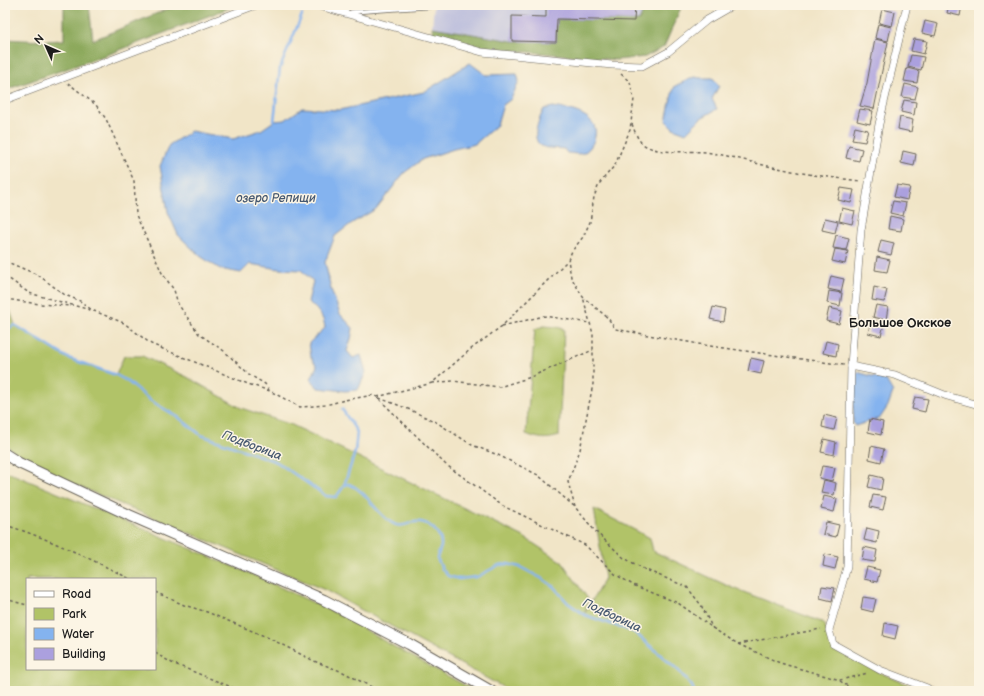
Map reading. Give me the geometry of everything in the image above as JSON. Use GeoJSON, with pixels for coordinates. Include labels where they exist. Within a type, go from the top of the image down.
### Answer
{"type":"FeatureCollection","features":[{"type":"Feature","properties":{"kind":"main road"},"geometry":{"type":"LineString","coordinates":[[5,454],[19,463],[129,515],[324,600],[409,644],[491,691]]}},
{"type":"Feature","properties":{"kind":"street"},"geometry":{"type":"LineString","coordinates":[[5,100],[256,5]]}},
{"type":"Feature","properties":{"kind":"street"},"geometry":{"type":"LineString","coordinates":[[316,5],[482,52],[612,65],[642,66],[668,52],[708,20],[733,5]]}},
{"type":"Feature","properties":{"kind":"street"},"geometry":{"type":"LineString","coordinates":[[907,5],[879,124],[861,230],[851,366],[847,567],[829,630],[834,644],[880,670],[927,688],[931,691]]}},
{"type":"Feature","properties":{"kind":"street"},"geometry":{"type":"LineString","coordinates":[[851,366],[895,375],[947,396],[979,405]]}},
{"type":"Feature","properties":{"kind":"lane"},"geometry":{"type":"LineString","coordinates":[[342,13],[454,5]]}},
{"type":"Feature","properties":{"kind":"path"},"geometry":{"type":"LineString","coordinates":[[432,383],[471,348],[502,326],[568,260],[572,251],[584,237],[590,222],[594,197],[599,184],[615,166],[632,122],[634,99],[630,82],[612,65]]}},
{"type":"Feature","properties":{"kind":"path"},"geometry":{"type":"LineString","coordinates":[[62,79],[96,105],[106,119],[134,181],[136,215],[162,273],[174,290],[178,304],[199,334],[224,351],[250,375],[265,384],[270,391]]}},
{"type":"Feature","properties":{"kind":"path"},"geometry":{"type":"LineString","coordinates":[[632,122],[637,137],[645,146],[664,152],[679,151],[711,153],[783,169],[869,182]]}},
{"type":"Feature","properties":{"kind":"path"},"geometry":{"type":"LineString","coordinates":[[568,260],[571,277],[583,297],[593,334],[592,384],[586,420],[580,450],[568,482],[575,507]]}},
{"type":"Feature","properties":{"kind":"path"},"geometry":{"type":"LineString","coordinates":[[5,261],[38,275],[65,295],[80,301],[94,311]]}},
{"type":"Feature","properties":{"kind":"path"},"geometry":{"type":"LineString","coordinates":[[5,276],[29,293],[74,307],[94,311],[124,323],[151,344],[248,384],[270,391],[300,407],[325,405],[374,395],[436,422],[472,445],[498,454],[538,475],[575,507],[595,531],[624,558],[646,570],[687,587],[701,605],[714,630]]}},
{"type":"Feature","properties":{"kind":"path"},"geometry":{"type":"LineString","coordinates":[[583,297],[608,318],[615,329],[710,346],[851,366]]}},
{"type":"Feature","properties":{"kind":"path"},"geometry":{"type":"LineString","coordinates":[[5,299],[74,307]]}},
{"type":"Feature","properties":{"kind":"path"},"geometry":{"type":"LineString","coordinates":[[502,326],[544,316],[590,323]]}},
{"type":"Feature","properties":{"kind":"path"},"geometry":{"type":"LineString","coordinates":[[377,397],[432,383],[453,381],[499,387],[528,378],[593,350]]}},
{"type":"Feature","properties":{"kind":"path"},"geometry":{"type":"LineString","coordinates":[[377,397],[445,464],[503,506],[585,545],[615,574],[633,585],[678,603],[714,630],[738,644],[780,663],[840,680],[855,691]]}},
{"type":"Feature","properties":{"kind":"path"},"geometry":{"type":"LineString","coordinates":[[5,525],[38,536],[93,560],[128,578]]}},
{"type":"Feature","properties":{"kind":"path"},"geometry":{"type":"LineString","coordinates":[[156,592],[269,638],[314,661],[343,672],[379,691]]}},
{"type":"Feature","properties":{"kind":"path"},"geometry":{"type":"LineString","coordinates":[[5,599],[26,605]]}},
{"type":"Feature","properties":{"kind":"path"},"geometry":{"type":"LineString","coordinates":[[738,644],[817,629],[829,630]]}},
{"type":"Feature","properties":{"kind":"path"},"geometry":{"type":"LineString","coordinates":[[156,654],[172,664],[241,691]]}},
{"type":"Feature","properties":{"kind":"path"},"geometry":{"type":"LineString","coordinates":[[840,680],[880,670]]}},
{"type":"Feature","properties":{"kind":"shaded area"},"geometry":{"type":"Polygon","coordinates":[[[434,5],[646,5],[639,21],[556,42],[512,41],[432,27],[434,5]]]}},
{"type":"Feature","properties":{"kind":"green space"},"geometry":{"type":"Polygon","coordinates":[[[64,5],[89,5],[93,40],[177,5],[229,5],[229,8],[112,53],[5,90],[5,39],[43,41],[64,40],[64,5]]]}},
{"type":"Feature","properties":{"kind":"green space"},"geometry":{"type":"Polygon","coordinates":[[[646,5],[682,5],[664,47],[645,57],[617,60],[485,48],[433,35],[432,27],[512,41],[556,42],[557,19],[639,21],[646,5]]]}},
{"type":"Feature","properties":{"kind":"green space"},"geometry":{"type":"Polygon","coordinates":[[[5,307],[10,310],[15,325],[68,358],[116,375],[124,356],[142,356],[187,377],[241,408],[292,425],[522,536],[562,562],[588,599],[585,613],[605,578],[594,509],[650,538],[653,551],[728,586],[824,623],[833,646],[881,673],[922,691],[510,691],[325,590],[47,473],[15,452],[5,444],[5,307]]]}},
{"type":"Feature","properties":{"kind":"green space"},"geometry":{"type":"Polygon","coordinates":[[[544,326],[564,329],[559,436],[550,438],[539,438],[526,434],[535,329],[544,326]]]}},
{"type":"Feature","properties":{"kind":"green space"},"geometry":{"type":"Polygon","coordinates":[[[5,471],[256,576],[344,617],[384,641],[475,691],[5,691],[5,471]]]}},
{"type":"Feature","properties":{"kind":"water","name":"озеро Репищи"},"geometry":{"type":"Polygon","coordinates":[[[470,63],[486,75],[517,74],[519,81],[511,99],[503,105],[497,125],[475,144],[423,159],[404,173],[376,209],[352,223],[335,236],[325,262],[331,289],[340,314],[353,328],[347,351],[353,358],[361,355],[366,372],[358,390],[345,391],[318,388],[311,379],[317,366],[311,357],[309,343],[325,328],[320,313],[308,302],[313,281],[301,270],[279,269],[250,264],[241,273],[220,269],[200,256],[178,235],[168,212],[160,166],[169,145],[191,131],[233,139],[261,130],[274,121],[285,120],[302,108],[339,110],[424,92],[470,63]]]}},
{"type":"Feature","properties":{"kind":"water"},"geometry":{"type":"Polygon","coordinates":[[[694,77],[713,78],[719,86],[712,99],[717,109],[701,118],[686,133],[673,128],[666,121],[675,86],[694,77]]]}},
{"type":"Feature","properties":{"kind":"water"},"geometry":{"type":"Polygon","coordinates":[[[553,107],[578,113],[591,121],[594,125],[595,134],[593,143],[587,151],[579,154],[567,153],[564,149],[547,148],[538,143],[536,134],[540,117],[544,109],[553,107]]]}},
{"type":"Feature","properties":{"kind":"water"},"geometry":{"type":"Polygon","coordinates":[[[857,372],[886,380],[893,392],[888,406],[880,418],[855,426],[853,423],[854,376],[857,372]]]}},
{"type":"Feature","properties":{"kind":"building"},"geometry":{"type":"Polygon","coordinates":[[[546,5],[635,5],[634,21],[557,19],[556,42],[512,41],[512,16],[546,17],[546,5]]]}},
{"type":"Feature","properties":{"kind":"building"},"geometry":{"type":"Polygon","coordinates":[[[949,5],[962,5],[960,16],[947,13],[949,5]]]}},
{"type":"Feature","properties":{"kind":"building"},"geometry":{"type":"Polygon","coordinates":[[[882,9],[895,12],[892,26],[879,23],[882,9]]]}},
{"type":"Feature","properties":{"kind":"building"},"geometry":{"type":"Polygon","coordinates":[[[925,21],[938,24],[935,36],[922,33],[925,21]]]}},
{"type":"Feature","properties":{"kind":"building"},"geometry":{"type":"Polygon","coordinates":[[[878,24],[891,27],[888,41],[875,38],[878,24]]]}},
{"type":"Feature","properties":{"kind":"building"},"geometry":{"type":"Polygon","coordinates":[[[875,39],[888,42],[874,109],[860,106],[867,83],[875,39]]]}},
{"type":"Feature","properties":{"kind":"building"},"geometry":{"type":"Polygon","coordinates":[[[914,39],[927,41],[924,54],[911,51],[914,39]]]}},
{"type":"Feature","properties":{"kind":"building"},"geometry":{"type":"Polygon","coordinates":[[[911,55],[924,57],[921,70],[908,67],[911,55]]]}},
{"type":"Feature","properties":{"kind":"building"},"geometry":{"type":"Polygon","coordinates":[[[907,68],[919,71],[917,83],[904,81],[907,68]]]}},
{"type":"Feature","properties":{"kind":"building"},"geometry":{"type":"Polygon","coordinates":[[[905,84],[918,87],[915,99],[902,97],[905,84]]]}},
{"type":"Feature","properties":{"kind":"building"},"geometry":{"type":"Polygon","coordinates":[[[904,100],[916,102],[914,115],[901,112],[904,100]]]}},
{"type":"Feature","properties":{"kind":"building"},"geometry":{"type":"Polygon","coordinates":[[[860,109],[873,111],[870,124],[857,121],[860,109]]]}},
{"type":"Feature","properties":{"kind":"building"},"geometry":{"type":"Polygon","coordinates":[[[900,117],[913,120],[911,132],[898,129],[900,117]]]}},
{"type":"Feature","properties":{"kind":"building"},"geometry":{"type":"Polygon","coordinates":[[[855,127],[868,130],[865,142],[852,140],[855,127]]]}},
{"type":"Feature","properties":{"kind":"building"},"geometry":{"type":"Polygon","coordinates":[[[849,146],[862,149],[859,161],[846,158],[849,146]]]}},
{"type":"Feature","properties":{"kind":"building"},"geometry":{"type":"Polygon","coordinates":[[[903,151],[916,154],[914,166],[901,163],[903,151]]]}},
{"type":"Feature","properties":{"kind":"building"},"geometry":{"type":"Polygon","coordinates":[[[897,185],[910,187],[907,200],[894,197],[897,185]]]}},
{"type":"Feature","properties":{"kind":"building"},"geometry":{"type":"Polygon","coordinates":[[[841,188],[854,190],[851,203],[838,200],[841,188]]]}},
{"type":"Feature","properties":{"kind":"building"},"geometry":{"type":"Polygon","coordinates":[[[893,201],[906,203],[903,216],[890,213],[893,201]]]}},
{"type":"Feature","properties":{"kind":"building"},"geometry":{"type":"Polygon","coordinates":[[[842,208],[855,211],[852,224],[839,221],[842,208]]]}},
{"type":"Feature","properties":{"kind":"building"},"geometry":{"type":"Polygon","coordinates":[[[890,216],[903,219],[901,231],[888,229],[890,216]]]}},
{"type":"Feature","properties":{"kind":"building"},"geometry":{"type":"Polygon","coordinates":[[[825,218],[838,221],[835,233],[822,230],[825,218]]]}},
{"type":"Feature","properties":{"kind":"building"},"geometry":{"type":"Polygon","coordinates":[[[836,235],[849,238],[846,250],[833,248],[836,235]]]}},
{"type":"Feature","properties":{"kind":"building"},"geometry":{"type":"Polygon","coordinates":[[[881,240],[894,243],[891,255],[878,252],[881,240]]]}},
{"type":"Feature","properties":{"kind":"building"},"geometry":{"type":"Polygon","coordinates":[[[835,249],[848,251],[845,264],[832,261],[835,249]]]}},
{"type":"Feature","properties":{"kind":"building"},"geometry":{"type":"Polygon","coordinates":[[[877,257],[890,260],[887,272],[875,270],[877,257]]]}},
{"type":"Feature","properties":{"kind":"building"},"geometry":{"type":"Polygon","coordinates":[[[831,276],[844,279],[841,292],[828,289],[831,276]]]}},
{"type":"Feature","properties":{"kind":"building"},"geometry":{"type":"Polygon","coordinates":[[[874,287],[887,290],[884,302],[872,300],[874,287]]]}},
{"type":"Feature","properties":{"kind":"building"},"geometry":{"type":"Polygon","coordinates":[[[829,291],[842,293],[840,306],[827,303],[829,291]]]}},
{"type":"Feature","properties":{"kind":"building"},"geometry":{"type":"Polygon","coordinates":[[[876,305],[888,307],[886,320],[873,317],[876,305]]]}},
{"type":"Feature","properties":{"kind":"building"},"geometry":{"type":"Polygon","coordinates":[[[713,307],[725,310],[723,322],[710,319],[713,307]]]}},
{"type":"Feature","properties":{"kind":"building"},"geometry":{"type":"Polygon","coordinates":[[[829,308],[842,311],[839,324],[826,321],[829,308]]]}},
{"type":"Feature","properties":{"kind":"building"},"geometry":{"type":"Polygon","coordinates":[[[871,321],[884,324],[881,336],[868,333],[871,321]]]}},
{"type":"Feature","properties":{"kind":"building"},"geometry":{"type":"Polygon","coordinates":[[[826,341],[838,344],[836,356],[823,353],[826,341]]]}},
{"type":"Feature","properties":{"kind":"building"},"geometry":{"type":"Polygon","coordinates":[[[751,358],[764,361],[761,374],[748,371],[751,358]]]}},
{"type":"Feature","properties":{"kind":"building"},"geometry":{"type":"Polygon","coordinates":[[[915,397],[928,399],[925,412],[912,409],[915,397]]]}},
{"type":"Feature","properties":{"kind":"building"},"geometry":{"type":"Polygon","coordinates":[[[824,415],[837,418],[834,430],[822,427],[824,415]]]}},
{"type":"Feature","properties":{"kind":"building"},"geometry":{"type":"Polygon","coordinates":[[[870,419],[883,422],[881,435],[868,432],[870,419]]]}},
{"type":"Feature","properties":{"kind":"building"},"geometry":{"type":"Polygon","coordinates":[[[824,439],[836,442],[834,455],[821,452],[824,439]]]}},
{"type":"Feature","properties":{"kind":"building"},"geometry":{"type":"Polygon","coordinates":[[[871,446],[884,449],[881,462],[869,459],[871,446]]]}},
{"type":"Feature","properties":{"kind":"building"},"geometry":{"type":"Polygon","coordinates":[[[822,466],[835,468],[832,481],[819,478],[822,466]]]}},
{"type":"Feature","properties":{"kind":"building"},"geometry":{"type":"Polygon","coordinates":[[[871,475],[883,478],[881,490],[868,487],[871,475]]]}},
{"type":"Feature","properties":{"kind":"building"},"geometry":{"type":"Polygon","coordinates":[[[824,480],[836,483],[834,495],[821,493],[824,480]]]}},
{"type":"Feature","properties":{"kind":"building"},"geometry":{"type":"Polygon","coordinates":[[[873,495],[886,497],[883,510],[870,507],[873,495]]]}},
{"type":"Feature","properties":{"kind":"building"},"geometry":{"type":"Polygon","coordinates":[[[824,496],[837,499],[834,512],[821,509],[824,496]]]}},
{"type":"Feature","properties":{"kind":"building"},"geometry":{"type":"Polygon","coordinates":[[[826,522],[839,525],[836,537],[823,534],[826,522]]]}},
{"type":"Feature","properties":{"kind":"building"},"geometry":{"type":"Polygon","coordinates":[[[867,528],[879,531],[877,543],[864,540],[867,528]]]}},
{"type":"Feature","properties":{"kind":"building"},"geometry":{"type":"Polygon","coordinates":[[[864,547],[877,550],[875,562],[862,560],[864,547]]]}},
{"type":"Feature","properties":{"kind":"building"},"geometry":{"type":"Polygon","coordinates":[[[825,554],[838,557],[835,569],[823,566],[825,554]]]}},
{"type":"Feature","properties":{"kind":"building"},"geometry":{"type":"Polygon","coordinates":[[[867,567],[880,570],[877,582],[864,579],[867,567]]]}},
{"type":"Feature","properties":{"kind":"building"},"geometry":{"type":"Polygon","coordinates":[[[822,586],[835,588],[832,601],[820,598],[822,586]]]}},
{"type":"Feature","properties":{"kind":"building"},"geometry":{"type":"Polygon","coordinates":[[[863,597],[876,599],[873,612],[861,609],[863,597]]]}},
{"type":"Feature","properties":{"kind":"building"},"geometry":{"type":"Polygon","coordinates":[[[885,623],[898,626],[895,639],[883,636],[885,623]]]}},
{"type":"Feature","properties":{"kind":"waterway"},"geometry":{"type":"LineString","coordinates":[[274,121],[280,68],[302,15]]}},
{"type":"Feature","properties":{"kind":"waterway","name":"Подборица"},"geometry":{"type":"LineString","coordinates":[[5,330],[15,325],[68,358],[116,375],[127,381],[151,401],[178,417],[201,435],[277,462],[326,496],[336,497],[344,486],[355,452],[357,432],[342,409]]}},
{"type":"Feature","properties":{"kind":"waterway","name":"Подборица"},"geometry":{"type":"LineString","coordinates":[[344,485],[349,484],[355,487],[386,519],[395,525],[401,526],[420,522],[433,528],[437,532],[441,541],[437,558],[442,569],[448,576],[459,579],[477,577],[499,565],[508,564],[520,567],[553,586],[568,603],[585,615],[634,632],[678,670],[692,686],[694,691]]}},
{"type":"Feature","properties":{"kind":"district","name":"Большое Окское"},"geometry":{"type":"Point","coordinates":[900,322]}}]}
